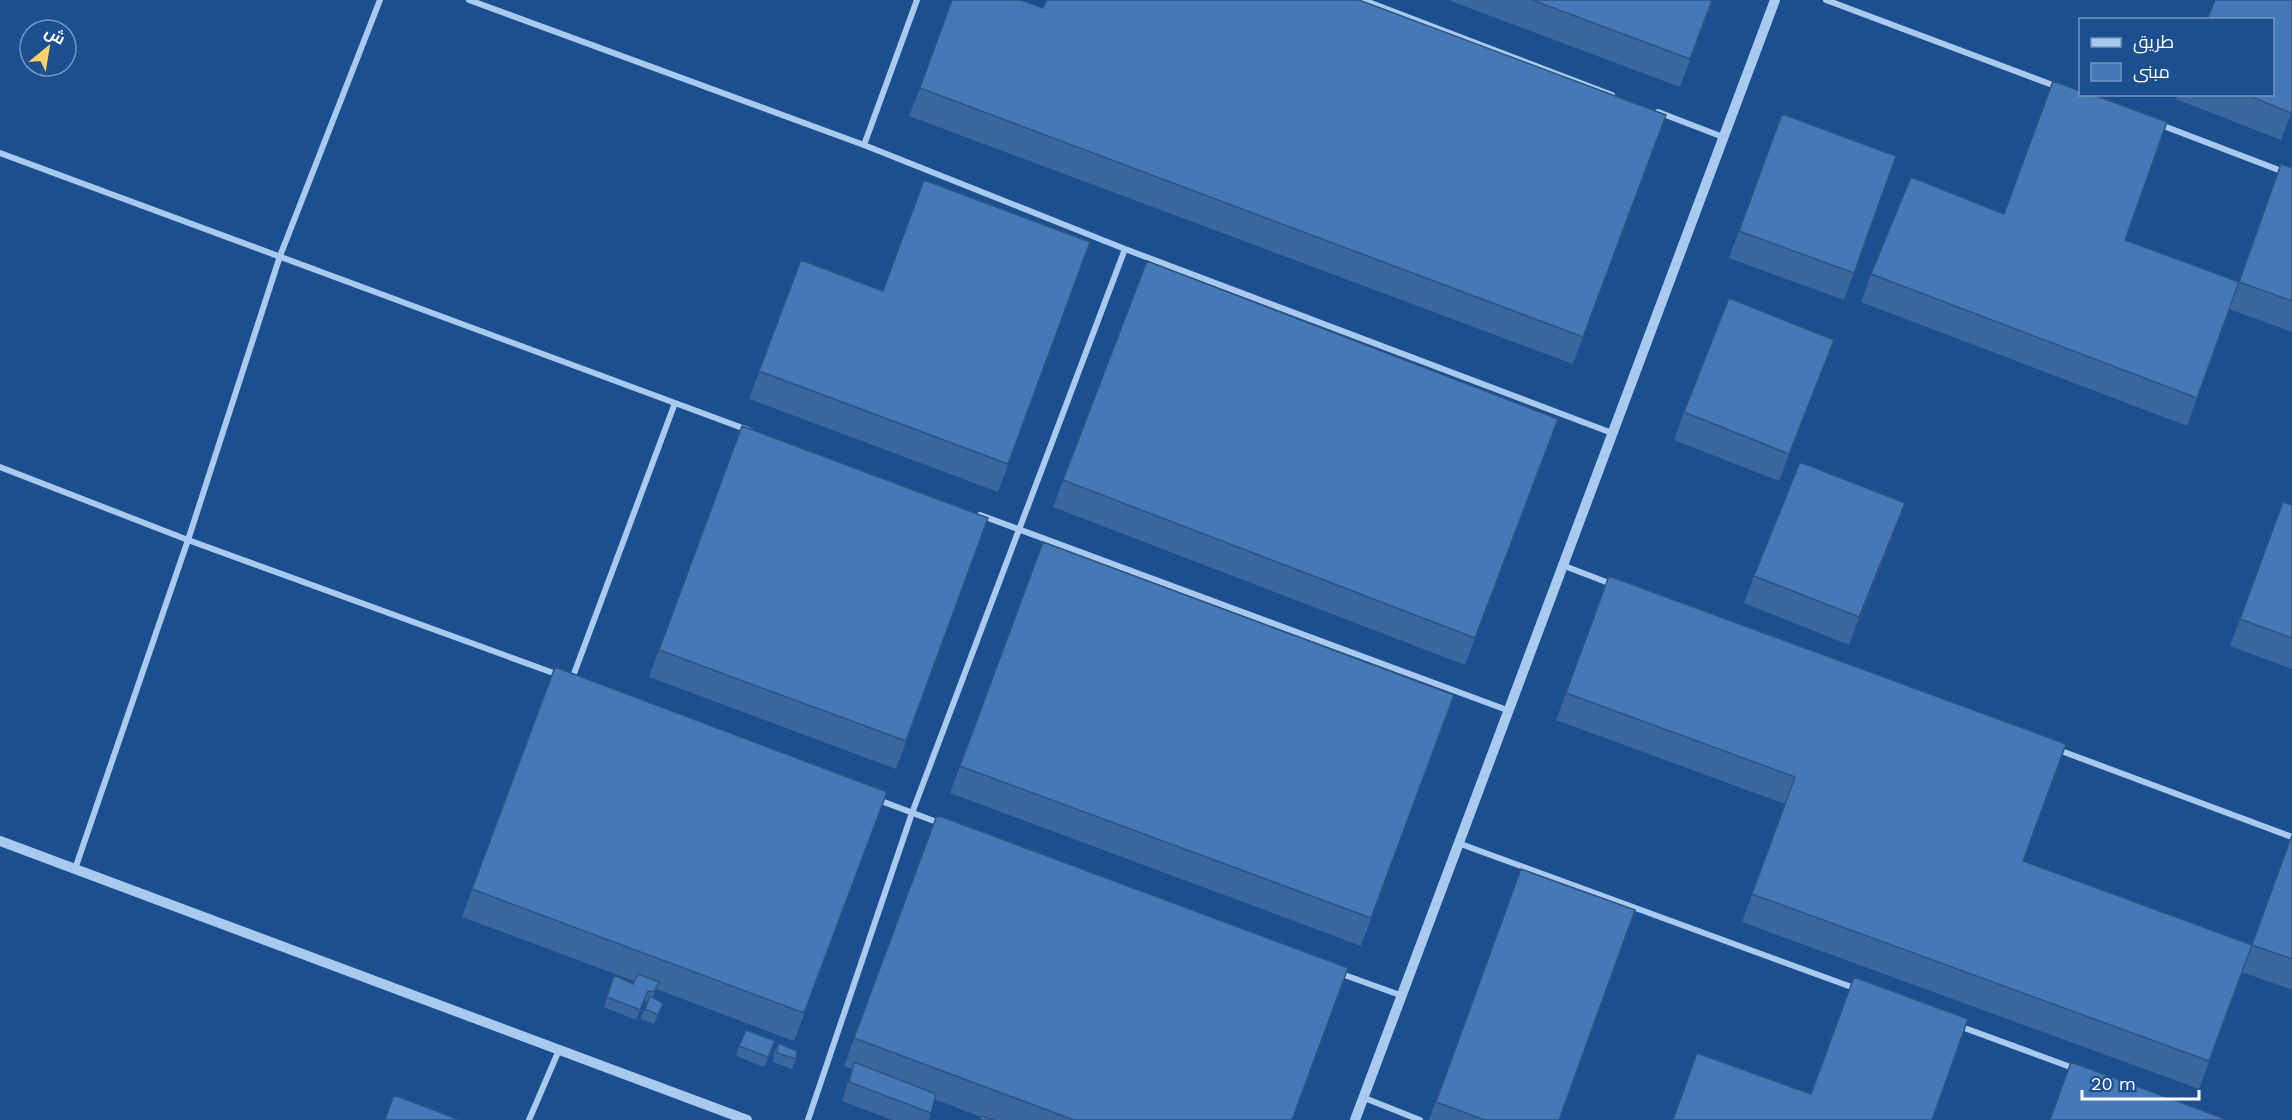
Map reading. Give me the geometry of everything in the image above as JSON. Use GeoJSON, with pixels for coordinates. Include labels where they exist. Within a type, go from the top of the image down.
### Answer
{"type":"FeatureCollection","features":[{"type":"Feature","properties":{"kind":"street"},"geometry":{"type":"LineString","coordinates":[[75,869],[188,540],[280,256],[380,0]]}},
{"type":"Feature","properties":{"kind":"street"},"geometry":{"type":"LineString","coordinates":[[470,0],[864,145],[1125,249],[1612,433]]}},
{"type":"Feature","properties":{"kind":"street"},"geometry":{"type":"LineString","coordinates":[[864,145],[916,0]]}},
{"type":"Feature","properties":{"kind":"street"},"geometry":{"type":"LineString","coordinates":[[1363,0],[1625,100]]}},
{"type":"Feature","properties":{"kind":"street"},"geometry":{"type":"LineString","coordinates":[[1355,1120],[1457,842],[1775,0]]}},
{"type":"Feature","properties":{"kind":"street"},"geometry":{"type":"LineString","coordinates":[[1826,0],[2070,92]]}},
{"type":"Feature","properties":{"kind":"street"},"geometry":{"type":"LineString","coordinates":[[1647,108],[1723,137]]}},
{"type":"Feature","properties":{"kind":"street"},"geometry":{"type":"LineString","coordinates":[[2148,121],[2292,175]]}},
{"type":"Feature","properties":{"kind":"street"},"geometry":{"type":"LineString","coordinates":[[0,153],[753,431]]}},
{"type":"Feature","properties":{"kind":"street"},"geometry":{"type":"LineString","coordinates":[[808,1120],[912,813],[1125,249]]}},
{"type":"Feature","properties":{"kind":"street"},"geometry":{"type":"LineString","coordinates":[[572,679],[675,403]]}},
{"type":"Feature","properties":{"kind":"street"},"geometry":{"type":"LineString","coordinates":[[0,467],[188,540],[583,684]]}},
{"type":"Feature","properties":{"kind":"street"},"geometry":{"type":"LineString","coordinates":[[975,513],[1508,710]]}},
{"type":"Feature","properties":{"kind":"street"},"geometry":{"type":"LineString","coordinates":[[1562,565],[1617,586]]}},
{"type":"Feature","properties":{"kind":"street"},"geometry":{"type":"LineString","coordinates":[[2050,747],[2292,837]]}},
{"type":"Feature","properties":{"kind":"street"},"geometry":{"type":"LineString","coordinates":[[868,796],[945,825]]}},
{"type":"Feature","properties":{"kind":"street"},"geometry":{"type":"LineString","coordinates":[[0,841],[747,1120]]}},
{"type":"Feature","properties":{"kind":"street"},"geometry":{"type":"LineString","coordinates":[[1457,842],[1870,993]]}},
{"type":"Feature","properties":{"kind":"street"},"geometry":{"type":"LineString","coordinates":[[1334,970],[1400,995]]}},
{"type":"Feature","properties":{"kind":"street"},"geometry":{"type":"LineString","coordinates":[[1948,1022],[2081,1071]]}},
{"type":"Feature","properties":{"kind":"street"},"geometry":{"type":"LineString","coordinates":[[529,1120],[559,1050]]}},
{"type":"Feature","properties":{"kind":"street"},"geometry":{"type":"LineString","coordinates":[[1362,1096],[1420,1120]]}},
{"type":"Feature","properties":{"kind":"building"},"geometry":{"type":"Polygon","coordinates":[[[952,0],[1021,0],[1043,8],[1047,0],[1359,0],[1666,115],[1583,337],[920,88],[952,0]]]}},
{"type":"Feature","properties":{"kind":"building"},"geometry":{"type":"Polygon","coordinates":[[[1532,0],[1712,0],[1690,59],[1532,0]]]}},
{"type":"Feature","properties":{"kind":"building"},"geometry":{"type":"Polygon","coordinates":[[[2215,0],[2292,0],[2291,113],[2250,96],[2274,96],[2274,18],[2208,18],[2215,0]]]}},
{"type":"Feature","properties":{"kind":"building"},"geometry":{"type":"Polygon","coordinates":[[[2053,81],[2079,91],[2079,96],[2096,96],[2167,122],[2125,240],[2239,282],[2197,398],[1871,274],[1911,177],[2004,214],[2053,81]]]}},
{"type":"Feature","properties":{"kind":"building"},"geometry":{"type":"Polygon","coordinates":[[[1782,114],[1896,156],[1854,273],[1739,231],[1782,114]]]}},
{"type":"Feature","properties":{"kind":"building"},"geometry":{"type":"Polygon","coordinates":[[[2281,164],[2292,168],[2292,301],[2239,282],[2281,164]]]}},
{"type":"Feature","properties":{"kind":"building"},"geometry":{"type":"Polygon","coordinates":[[[924,180],[1090,242],[1008,464],[759,371],[801,260],[883,291],[924,180]]]}},
{"type":"Feature","properties":{"kind":"building"},"geometry":{"type":"Polygon","coordinates":[[[1147,261],[1558,419],[1475,638],[1063,480],[1147,261]]]}},
{"type":"Feature","properties":{"kind":"building"},"geometry":{"type":"Polygon","coordinates":[[[1729,298],[1834,340],[1789,454],[1684,412],[1729,298]]]}},
{"type":"Feature","properties":{"kind":"building"},"geometry":{"type":"Polygon","coordinates":[[[742,426],[988,518],[906,741],[659,650],[742,426]]]}},
{"type":"Feature","properties":{"kind":"building"},"geometry":{"type":"Polygon","coordinates":[[[1800,462],[1905,503],[1859,617],[1754,576],[1800,462]]]}},
{"type":"Feature","properties":{"kind":"building"},"geometry":{"type":"Polygon","coordinates":[[[2283,502],[2292,505],[2292,638],[2240,619],[2283,502]]]}},
{"type":"Feature","properties":{"kind":"building"},"geometry":{"type":"Polygon","coordinates":[[[1043,542],[1454,695],[1371,918],[960,766],[1043,542]]]}},
{"type":"Feature","properties":{"kind":"building"},"geometry":{"type":"Polygon","coordinates":[[[1609,576],[2066,744],[2023,861],[2252,945],[2209,1061],[1752,894],[1795,777],[1566,693],[1609,576]]]}},
{"type":"Feature","properties":{"kind":"building"},"geometry":{"type":"Polygon","coordinates":[[[555,667],[887,792],[804,1013],[472,889],[555,667]]]}},
{"type":"Feature","properties":{"kind":"building"},"geometry":{"type":"Polygon","coordinates":[[[937,815],[1348,968],[1292,1120],[1074,1120],[854,1038],[937,815]]]}},
{"type":"Feature","properties":{"kind":"building"},"geometry":{"type":"Polygon","coordinates":[[[2292,835],[2292,959],[2252,945],[2292,835]]]}},
{"type":"Feature","properties":{"kind":"building"},"geometry":{"type":"Polygon","coordinates":[[[1521,869],[1635,910],[1559,1120],[1485,1120],[1436,1102],[1521,869]]]}},
{"type":"Feature","properties":{"kind":"building"},"geometry":{"type":"Polygon","coordinates":[[[638,974],[659,982],[654,992],[648,991],[640,1010],[607,997],[614,975],[633,984],[638,974]]]}},
{"type":"Feature","properties":{"kind":"building"},"geometry":{"type":"Polygon","coordinates":[[[1854,977],[1968,1019],[1932,1120],[1673,1120],[1697,1053],[1811,1094],[1854,977]]]}},
{"type":"Feature","properties":{"kind":"building"},"geometry":{"type":"Polygon","coordinates":[[[650,996],[663,1003],[658,1015],[645,1009],[650,996]]]}},
{"type":"Feature","properties":{"kind":"building"},"geometry":{"type":"Polygon","coordinates":[[[746,1030],[775,1041],[768,1057],[739,1046],[746,1030]]]}},
{"type":"Feature","properties":{"kind":"building"},"geometry":{"type":"Polygon","coordinates":[[[778,1043],[797,1051],[796,1059],[777,1053],[778,1043]]]}},
{"type":"Feature","properties":{"kind":"building"},"geometry":{"type":"Polygon","coordinates":[[[854,1062],[936,1094],[931,1113],[849,1082],[854,1062]]]}},
{"type":"Feature","properties":{"kind":"building"},"geometry":{"type":"Polygon","coordinates":[[[2071,1062],[2228,1120],[2050,1120],[2071,1062]]]}},
{"type":"Feature","properties":{"kind":"building"},"geometry":{"type":"Polygon","coordinates":[[[394,1095],[460,1120],[385,1120],[394,1095]]]}},
{"type":"Feature","properties":{"kind":"building"},"geometry":{"type":"Polygon","coordinates":[[[982,1116],[994,1120],[980,1120],[982,1116]]]}}]}
